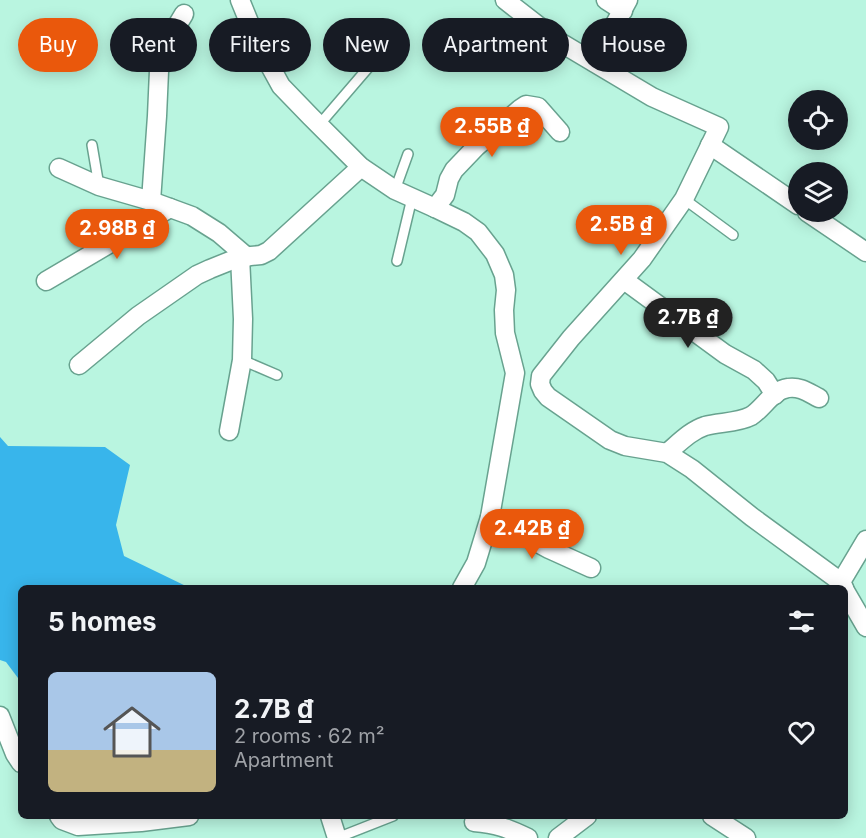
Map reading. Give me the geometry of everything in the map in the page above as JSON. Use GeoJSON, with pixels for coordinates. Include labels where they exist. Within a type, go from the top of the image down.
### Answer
{"type":"FeatureCollection","features":[{"type":"Feature","properties":{"kind":"street"},"geometry":{"type":"LineString","coordinates":[[240,0],[258,44],[281,86],[361,167],[395,190],[435,208],[478,232],[495,254],[504,275],[505,333],[515,374],[490,517],[476,563],[464,585]]}},
{"type":"Feature","properties":{"kind":"street"},"geometry":{"type":"LineString","coordinates":[[505,0],[558,41],[581,54]]}},
{"type":"Feature","properties":{"kind":"street"},"geometry":{"type":"LineString","coordinates":[[606,0],[625,5]]}},
{"type":"Feature","properties":{"kind":"street"},"geometry":{"type":"LineString","coordinates":[[151,201],[159,71],[169,39],[184,15]]}},
{"type":"Feature","properties":{"kind":"street"},"geometry":{"type":"LineString","coordinates":[[611,72],[652,97],[719,127],[684,199],[642,259],[541,376],[540,384],[543,392],[610,440],[625,446],[667,453],[692,469],[842,585]]}},
{"type":"Feature","properties":{"kind":"street"},"geometry":{"type":"LineString","coordinates":[[435,208],[445,195],[454,170],[476,147],[526,105],[538,107],[560,132]]}},
{"type":"Feature","properties":{"kind":"street"},"geometry":{"type":"LineString","coordinates":[[710,145],[788,198]]}},
{"type":"Feature","properties":{"kind":"street"},"geometry":{"type":"LineString","coordinates":[[79,364],[138,316],[197,275],[244,257],[261,255],[269,251],[361,167]]}},
{"type":"Feature","properties":{"kind":"street"},"geometry":{"type":"LineString","coordinates":[[59,168],[99,186],[192,216],[219,233],[244,257],[242,360],[229,431]]}},
{"type":"Feature","properties":{"kind":"street"},"geometry":{"type":"LineString","coordinates":[[46,281],[170,208]]}},
{"type":"Feature","properties":{"kind":"street"},"geometry":{"type":"LineString","coordinates":[[822,222],[866,252]]}},
{"type":"Feature","properties":{"kind":"street"},"geometry":{"type":"LineString","coordinates":[[624,280],[726,354],[754,370],[766,381],[775,395]]}},
{"type":"Feature","properties":{"kind":"street"},"geometry":{"type":"LineString","coordinates":[[515,374],[541,376]]}},
{"type":"Feature","properties":{"kind":"street"},"geometry":{"type":"LineString","coordinates":[[667,453],[692,431],[748,418],[781,390],[790,387],[800,388],[819,398]]}},
{"type":"Feature","properties":{"kind":"street"},"geometry":{"type":"LineString","coordinates":[[490,517],[549,549],[591,568]]}},
{"type":"Feature","properties":{"kind":"street"},"geometry":{"type":"LineString","coordinates":[[844,585],[866,540]]}},
{"type":"Feature","properties":{"kind":"street"},"geometry":{"type":"LineString","coordinates":[[848,595],[866,627]]}},
{"type":"Feature","properties":{"kind":"street"},"geometry":{"type":"LineString","coordinates":[[0,716],[18,758]]}},
{"type":"Feature","properties":{"kind":"street"},"geometry":{"type":"LineString","coordinates":[[61,819],[78,826],[165,819]]}},
{"type":"Feature","properties":{"kind":"street"},"geometry":{"type":"LineString","coordinates":[[331,819],[337,838]]}},
{"type":"Feature","properties":{"kind":"street"},"geometry":{"type":"LineString","coordinates":[[558,838],[583,819]]}},
{"type":"Feature","properties":{"kind":"street"},"geometry":{"type":"LineString","coordinates":[[717,819],[746,838]]}},
{"type":"Feature","properties":{"kind":"street"},"geometry":{"type":"LineString","coordinates":[[474,822],[507,827],[528,838]]}},
{"type":"Feature","properties":{"kind":"lane"},"geometry":{"type":"LineString","coordinates":[[319,125],[365,72]]}},
{"type":"Feature","properties":{"kind":"lane"},"geometry":{"type":"LineString","coordinates":[[92,145],[99,186]]}},
{"type":"Feature","properties":{"kind":"lane"},"geometry":{"type":"LineString","coordinates":[[395,190],[408,154]]}},
{"type":"Feature","properties":{"kind":"lane"},"geometry":{"type":"LineString","coordinates":[[397,261],[412,198]]}},
{"type":"Feature","properties":{"kind":"lane"},"geometry":{"type":"LineString","coordinates":[[684,199],[733,235]]}},
{"type":"Feature","properties":{"kind":"lane"},"geometry":{"type":"LineString","coordinates":[[242,360],[277,375]]}},
{"type":"Feature","properties":{"kind":"lane"},"geometry":{"type":"LineString","coordinates":[[337,838],[385,819]]}},
{"type":"Feature","properties":{"kind":"water"},"geometry":{"type":"Polygon","coordinates":[[[0,437],[8,446],[105,447],[130,465],[116,525],[124,556],[184,585],[18,585],[18,678],[6,662],[0,660],[0,437]]]}}]}
